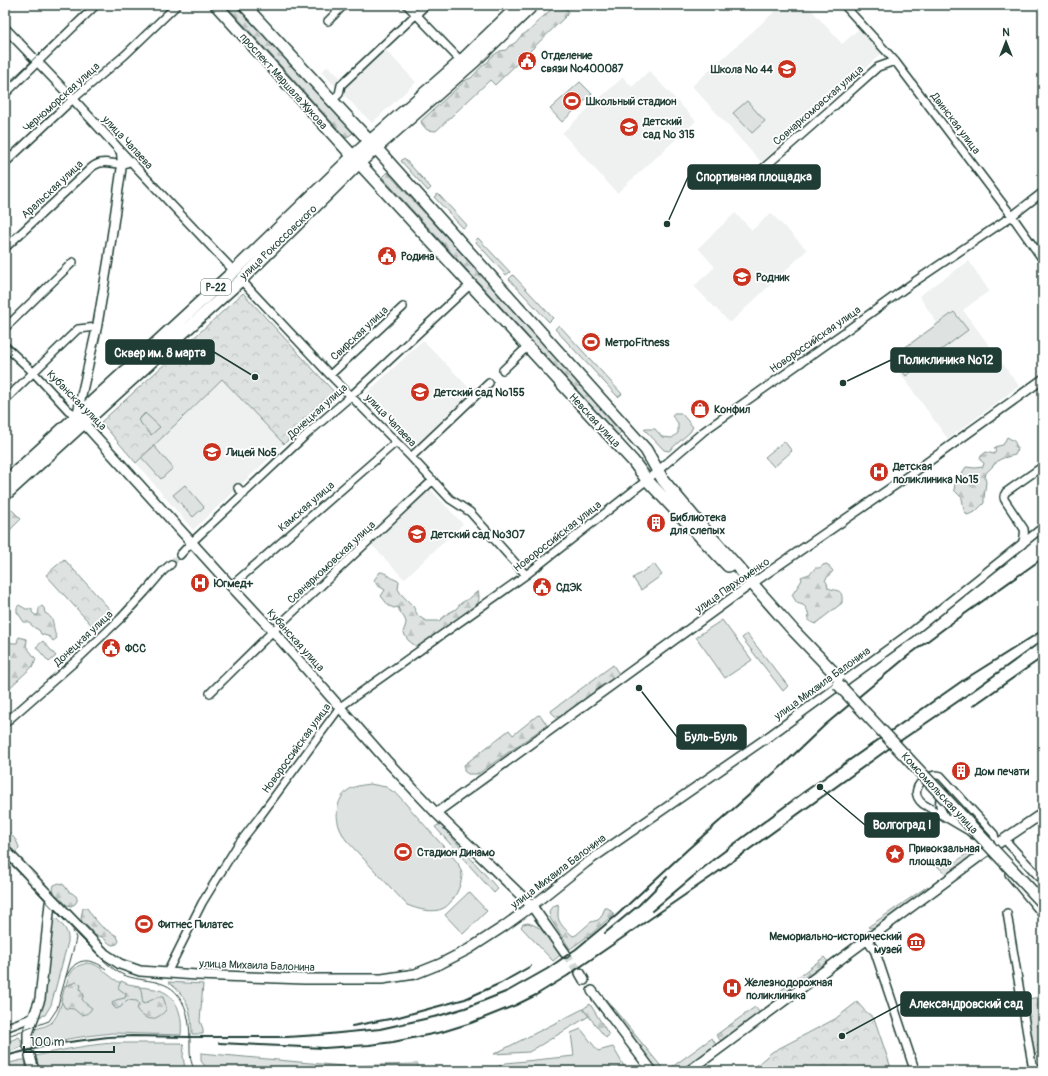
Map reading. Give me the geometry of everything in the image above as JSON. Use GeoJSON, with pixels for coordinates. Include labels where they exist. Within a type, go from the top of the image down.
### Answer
{"type":"FeatureCollection","features":[{"type":"Feature","properties":{"kind":"main road","name":"проспект Маршала Жукова"},"geometry":{"type":"LineString","coordinates":[[216,5],[356,160]]}},
{"type":"Feature","properties":{"kind":"main road","name":"улица Рокоссовского"},"geometry":{"type":"LineString","coordinates":[[5,495],[81,419],[237,275],[519,5]]}},
{"type":"Feature","properties":{"kind":"main road","name":"улица Рокоссовского"},"geometry":{"type":"LineString","coordinates":[[373,144],[474,61],[533,5]]}},
{"type":"Feature","properties":{"kind":"main road","name":"проспект Маршала Жукова"},"geometry":{"type":"LineString","coordinates":[[250,7],[373,144]]}},
{"type":"Feature","properties":{"kind":"main road","name":"Невская улица"},"geometry":{"type":"LineString","coordinates":[[373,144],[646,450],[663,480],[749,585]]}},
{"type":"Feature","properties":{"kind":"main road","name":"Невская улица"},"geometry":{"type":"LineString","coordinates":[[356,160],[618,444],[647,480],[793,630],[839,682]]}},
{"type":"Feature","properties":{"kind":"main road","name":"улица Рокоссовского"},"geometry":{"type":"LineString","coordinates":[[5,482],[81,419]]}},
{"type":"Feature","properties":{"kind":"main road","name":"Кубанская улица"},"geometry":{"type":"LineString","coordinates":[[81,419],[231,586],[274,631],[386,760],[436,813],[532,906],[565,953]]}},
{"type":"Feature","properties":{"kind":"main road"},"geometry":{"type":"LineString","coordinates":[[618,444],[626,445],[630,443],[632,440],[630,432]]}},
{"type":"Feature","properties":{"kind":"main road","name":"Комсомольская улица"},"geometry":{"type":"LineString","coordinates":[[839,682],[1043,893]]}},
{"type":"Feature","properties":{"kind":"main road","name":"Комсомольская улица"},"geometry":{"type":"LineString","coordinates":[[839,682],[1043,903]]}},
{"type":"Feature","properties":{"kind":"main road"},"geometry":{"type":"LineString","coordinates":[[689,1071],[1005,838],[1018,831],[1043,813]]}},
{"type":"Feature","properties":{"kind":"main road","name":"улица Михаила Балонина"},"geometry":{"type":"LineString","coordinates":[[5,850],[105,954],[120,964],[140,971],[322,979],[382,979],[415,974],[440,964],[469,949],[502,928],[532,906]]}},
{"type":"Feature","properties":{"kind":"main road"},"geometry":{"type":"LineString","coordinates":[[28,1046],[28,1033],[40,998],[50,903],[52,899]]}},
{"type":"Feature","properties":{"kind":"main road"},"geometry":{"type":"LineString","coordinates":[[592,991],[652,1071]]}},
{"type":"Feature","properties":{"kind":"main road"},"geometry":{"type":"LineString","coordinates":[[30,1056],[34,1071]]}},
{"type":"Feature","properties":{"kind":"street"},"geometry":{"type":"LineString","coordinates":[[5,94],[96,5]]}},
{"type":"Feature","properties":{"kind":"street","name":"Черноморская улица"},"geometry":{"type":"LineString","coordinates":[[5,163],[73,99],[132,49],[177,5]]}},
{"type":"Feature","properties":{"kind":"street"},"geometry":{"type":"LineString","coordinates":[[328,21],[344,5]]}},
{"type":"Feature","properties":{"kind":"street"},"geometry":{"type":"LineString","coordinates":[[407,5],[461,61]]}},
{"type":"Feature","properties":{"kind":"street"},"geometry":{"type":"LineString","coordinates":[[332,100],[339,94],[341,85],[426,5]]}},
{"type":"Feature","properties":{"kind":"street","name":"Двинская улица"},"geometry":{"type":"LineString","coordinates":[[844,5],[895,61],[1012,216],[1043,260]]}},
{"type":"Feature","properties":{"kind":"street","name":"улица Чапаева"},"geometry":{"type":"LineString","coordinates":[[5,28],[330,375],[434,480],[450,499],[470,512],[526,575]]}},
{"type":"Feature","properties":{"kind":"street","name":"Совнаркомовская улица"},"geometry":{"type":"LineString","coordinates":[[759,172],[878,67],[895,61]]}},
{"type":"Feature","properties":{"kind":"street"},"geometry":{"type":"LineString","coordinates":[[81,419],[108,262],[122,165],[121,152],[116,146]]}},
{"type":"Feature","properties":{"kind":"street"},"geometry":{"type":"LineString","coordinates":[[122,165],[131,161]]}},
{"type":"Feature","properties":{"kind":"street","name":"Аральская улица"},"geometry":{"type":"LineString","coordinates":[[5,248],[91,168],[99,163],[122,165]]}},
{"type":"Feature","properties":{"kind":"street","name":"Новороссийская улица"},"geometry":{"type":"LineString","coordinates":[[166,973],[202,903],[237,846],[340,707],[526,575],[647,480],[704,431],[914,282],[1012,216],[1043,192]]}},
{"type":"Feature","properties":{"kind":"street"},"geometry":{"type":"LineString","coordinates":[[5,328],[72,262]]}},
{"type":"Feature","properties":{"kind":"street","name":"Донецкая улица"},"geometry":{"type":"LineString","coordinates":[[180,555],[307,434],[351,396],[471,284]]}},
{"type":"Feature","properties":{"kind":"street","name":"Свирская улица"},"geometry":{"type":"LineString","coordinates":[[330,375],[402,307]]}},
{"type":"Feature","properties":{"kind":"street"},"geometry":{"type":"LineString","coordinates":[[5,400],[78,329],[97,328]]}},
{"type":"Feature","properties":{"kind":"street","name":"Кубанская улица"},"geometry":{"type":"LineString","coordinates":[[5,346],[34,373],[68,410],[81,419]]}},
{"type":"Feature","properties":{"kind":"street"},"geometry":{"type":"LineString","coordinates":[[503,370],[527,347]]}},
{"type":"Feature","properties":{"kind":"street","name":"улица Пархоменко"},"geometry":{"type":"LineString","coordinates":[[436,813],[749,585],[914,472],[1043,379]]}},
{"type":"Feature","properties":{"kind":"street"},"geometry":{"type":"LineString","coordinates":[[411,457],[488,383]]}},
{"type":"Feature","properties":{"kind":"street","name":"Камская улица"},"geometry":{"type":"LineString","coordinates":[[231,586],[396,442]]}},
{"type":"Feature","properties":{"kind":"street"},"geometry":{"type":"LineString","coordinates":[[1022,544],[1025,538],[1024,529],[1004,499],[1004,495],[1006,492],[1043,466]]}},
{"type":"Feature","properties":{"kind":"street","name":"Совнаркомовская улица"},"geometry":{"type":"LineString","coordinates":[[210,693],[434,480]]}},
{"type":"Feature","properties":{"kind":"street"},"geometry":{"type":"LineString","coordinates":[[238,488],[244,494]]}},
{"type":"Feature","properties":{"kind":"street"},"geometry":{"type":"LineString","coordinates":[[1022,544],[1043,527]]}},
{"type":"Feature","properties":{"kind":"street","name":"улица Михаила Балонина"},"geometry":{"type":"LineString","coordinates":[[532,906],[586,863],[768,737],[912,632],[1022,544]]}},
{"type":"Feature","properties":{"kind":"street","name":"Донецкая улица"},"geometry":{"type":"LineString","coordinates":[[5,723],[79,658],[121,618],[171,564]]}},
{"type":"Feature","properties":{"kind":"street"},"geometry":{"type":"LineString","coordinates":[[1043,881],[1005,838],[994,834],[941,776],[937,775],[929,777],[919,785],[917,790],[920,802],[969,831],[992,848],[1027,897],[1043,915]]}},
{"type":"Feature","properties":{"kind":"street"},"geometry":{"type":"LineString","coordinates":[[946,817],[939,805],[940,796],[944,792],[950,790],[955,792]]}},
{"type":"Feature","properties":{"kind":"street"},"geometry":{"type":"LineString","coordinates":[[992,848],[996,842],[994,834]]}},
{"type":"Feature","properties":{"kind":"street"},"geometry":{"type":"LineString","coordinates":[[1007,913],[1032,1064],[1038,1071]]}},
{"type":"Feature","properties":{"kind":"street"},"geometry":{"type":"LineString","coordinates":[[867,940],[875,951],[915,1071]]}},
{"type":"Feature","properties":{"kind":"street"},"geometry":{"type":"LineString","coordinates":[[5,1028],[34,1017]]}},
{"type":"Feature","properties":{"kind":"shaded area","name":"Школа № 44"},"geometry":{"type":"Polygon","coordinates":[[[782,5],[807,5],[842,44],[860,28],[882,53],[761,162],[692,86],[782,5]]]}},
{"type":"Feature","properties":{"kind":"shaded area"},"geometry":{"type":"Polygon","coordinates":[[[380,44],[416,82],[372,123],[321,72],[328,66],[341,78],[380,44]]]}},
{"type":"Feature","properties":{"kind":"shaded area","name":"Детский сад № 315"},"geometry":{"type":"Polygon","coordinates":[[[649,71],[696,121],[617,193],[562,133],[623,77],[632,87],[649,71]]]}},
{"type":"Feature","properties":{"kind":"shaded area","name":"Родник"},"geometry":{"type":"Polygon","coordinates":[[[735,213],[752,230],[771,213],[807,250],[730,323],[694,286],[715,267],[698,248],[735,213]]]}},
{"type":"Feature","properties":{"kind":"shaded area"},"geometry":{"type":"Polygon","coordinates":[[[969,261],[989,291],[963,310],[1019,386],[948,439],[889,358],[937,323],[919,296],[969,261]]]}},
{"type":"Feature","properties":{"kind":"shaded area","name":"Детский сад №155"},"geometry":{"type":"Polygon","coordinates":[[[423,340],[472,391],[416,444],[367,393],[423,340]]]}},
{"type":"Feature","properties":{"kind":"shaded area","name":"Лицей №5"},"geometry":{"type":"Polygon","coordinates":[[[222,379],[284,444],[193,530],[136,463],[222,379]]]}},
{"type":"Feature","properties":{"kind":"shaded area","name":"Детский сад №307"},"geometry":{"type":"Polygon","coordinates":[[[430,489],[463,524],[404,579],[371,544],[430,489]]]}},
{"type":"Feature","properties":{"kind":"green space"},"geometry":{"type":"Polygon","coordinates":[[[226,5],[240,5],[354,132],[346,138],[226,5]]]}},
{"type":"Feature","properties":{"kind":"green space"},"geometry":{"type":"Polygon","coordinates":[[[554,7],[561,7],[568,10],[568,14],[495,85],[490,80],[436,131],[427,130],[421,121],[466,80],[471,78],[483,65],[488,62],[491,57],[500,51],[506,50],[509,46],[515,43],[554,7]]]}},
{"type":"Feature","properties":{"kind":"green space","name":"Школьный стадион"},"geometry":{"type":"Polygon","coordinates":[[[580,82],[592,94],[562,122],[550,109],[580,82]]]}},
{"type":"Feature","properties":{"kind":"green space"},"geometry":{"type":"Polygon","coordinates":[[[747,101],[765,121],[752,133],[733,113],[747,101]]]}},
{"type":"Feature","properties":{"kind":"green space"},"geometry":{"type":"Polygon","coordinates":[[[404,158],[431,188],[428,191],[401,161],[404,158]]]}},
{"type":"Feature","properties":{"kind":"green space"},"geometry":{"type":"Polygon","coordinates":[[[387,172],[623,430],[618,435],[382,177],[387,172]]]}},
{"type":"Feature","properties":{"kind":"green space"},"geometry":{"type":"Polygon","coordinates":[[[438,194],[467,225],[463,228],[434,197],[438,194]]]}},
{"type":"Feature","properties":{"kind":"green space"},"geometry":{"type":"Polygon","coordinates":[[[478,238],[510,272],[506,275],[475,241],[478,238]]]}},
{"type":"Feature","properties":{"kind":"green space"},"geometry":{"type":"Polygon","coordinates":[[[513,275],[553,318],[549,322],[509,279],[513,275]]]}},
{"type":"Feature","properties":{"kind":"green space"},"geometry":{"type":"Polygon","coordinates":[[[243,293],[336,394],[284,444],[222,379],[136,463],[101,422],[243,293]],[[145,413],[138,420],[151,435],[160,427],[145,413]]]}},
{"type":"Feature","properties":{"kind":"green space"},"geometry":{"type":"Polygon","coordinates":[[[954,312],[968,330],[906,376],[892,357],[954,312]]]}},
{"type":"Feature","properties":{"kind":"green space"},"geometry":{"type":"Polygon","coordinates":[[[559,325],[622,394],[618,397],[555,329],[559,325]]]}},
{"type":"Feature","properties":{"kind":"green space"},"geometry":{"type":"Polygon","coordinates":[[[146,413],[160,427],[151,436],[138,420],[146,413]]]}},
{"type":"Feature","properties":{"kind":"green space"},"geometry":{"type":"Polygon","coordinates":[[[674,413],[681,413],[693,427],[690,432],[669,451],[664,450],[644,429],[655,429],[662,437],[672,438],[678,433],[678,423],[672,416],[674,413]]]}},
{"type":"Feature","properties":{"kind":"green space"},"geometry":{"type":"Polygon","coordinates":[[[1007,437],[1016,444],[1017,449],[1015,455],[999,460],[986,473],[984,503],[975,512],[967,515],[964,510],[962,498],[954,490],[955,484],[966,467],[983,467],[984,463],[980,460],[981,456],[986,452],[994,454],[996,451],[994,448],[1003,445],[1007,437]]]}},
{"type":"Feature","properties":{"kind":"green space"},"geometry":{"type":"Polygon","coordinates":[[[784,441],[792,451],[774,467],[765,457],[784,441]]]}},
{"type":"Feature","properties":{"kind":"green space"},"geometry":{"type":"Polygon","coordinates":[[[154,446],[173,468],[161,479],[141,457],[154,446]]]}},
{"type":"Feature","properties":{"kind":"green space"},"geometry":{"type":"Polygon","coordinates":[[[185,485],[204,507],[193,517],[173,495],[185,485]]]}},
{"type":"Feature","properties":{"kind":"green space"},"geometry":{"type":"Polygon","coordinates":[[[8,506],[21,519],[5,535],[5,508],[8,506]]]}},
{"type":"Feature","properties":{"kind":"green space"},"geometry":{"type":"Polygon","coordinates":[[[64,559],[114,614],[96,630],[46,575],[64,559]]]}},
{"type":"Feature","properties":{"kind":"green space"},"geometry":{"type":"Polygon","coordinates":[[[654,564],[662,575],[641,590],[633,578],[654,564]]]}},
{"type":"Feature","properties":{"kind":"green space"},"geometry":{"type":"Polygon","coordinates":[[[827,564],[833,571],[825,580],[828,588],[841,593],[842,603],[815,624],[809,621],[805,606],[797,603],[792,595],[802,580],[801,577],[811,573],[815,568],[820,568],[827,564]]]}},
{"type":"Feature","properties":{"kind":"green space"},"geometry":{"type":"Polygon","coordinates":[[[380,572],[385,573],[399,581],[398,589],[401,594],[413,606],[418,616],[426,621],[439,621],[478,591],[478,601],[476,607],[418,648],[408,640],[403,632],[406,622],[398,607],[394,608],[389,606],[381,596],[385,590],[377,585],[374,580],[380,572]]]}},
{"type":"Feature","properties":{"kind":"green space"},"geometry":{"type":"Polygon","coordinates":[[[19,605],[26,609],[32,609],[32,612],[35,615],[38,615],[39,609],[42,606],[45,613],[51,618],[57,638],[53,641],[50,637],[41,634],[39,630],[28,622],[24,622],[17,612],[17,607],[19,605]]]}},
{"type":"Feature","properties":{"kind":"green space"},"geometry":{"type":"Polygon","coordinates":[[[722,620],[752,660],[725,678],[696,637],[722,620]]]}},
{"type":"Feature","properties":{"kind":"green space"},"geometry":{"type":"Polygon","coordinates":[[[747,634],[788,686],[783,691],[742,638],[747,634]]]}},
{"type":"Feature","properties":{"kind":"green space"},"geometry":{"type":"Polygon","coordinates":[[[19,637],[26,639],[26,646],[36,659],[33,666],[5,692],[5,641],[17,643],[19,637]]]}},
{"type":"Feature","properties":{"kind":"green space"},"geometry":{"type":"Polygon","coordinates":[[[43,641],[56,656],[49,662],[36,647],[43,641]]]}},
{"type":"Feature","properties":{"kind":"green space"},"geometry":{"type":"Polygon","coordinates":[[[613,665],[619,674],[561,716],[557,717],[553,714],[551,711],[613,665]]]}},
{"type":"Feature","properties":{"kind":"green space"},"geometry":{"type":"Polygon","coordinates":[[[538,715],[541,716],[547,725],[478,774],[468,774],[464,771],[464,765],[509,730],[513,735],[538,715]]]}},
{"type":"Feature","properties":{"kind":"green space","name":"Стадион Динамо"},"geometry":{"type":"Polygon","coordinates":[[[370,784],[386,787],[398,795],[458,863],[462,874],[462,879],[454,898],[444,908],[430,911],[407,905],[344,838],[337,819],[341,799],[349,789],[370,784]]]}},
{"type":"Feature","properties":{"kind":"green space"},"geometry":{"type":"Polygon","coordinates":[[[441,825],[498,889],[494,893],[435,827],[441,825]]]}},
{"type":"Feature","properties":{"kind":"green space"},"geometry":{"type":"Polygon","coordinates":[[[9,833],[16,840],[19,847],[19,849],[13,854],[8,848],[5,836],[9,833]]]}},
{"type":"Feature","properties":{"kind":"green space"},"geometry":{"type":"Polygon","coordinates":[[[970,852],[975,855],[948,875],[936,865],[951,865],[970,852]]]}},
{"type":"Feature","properties":{"kind":"green space"},"geometry":{"type":"Polygon","coordinates":[[[59,883],[64,885],[69,892],[77,897],[75,904],[71,906],[67,905],[54,893],[54,885],[59,883]]]}},
{"type":"Feature","properties":{"kind":"green space"},"geometry":{"type":"Polygon","coordinates":[[[928,886],[928,891],[874,927],[868,927],[928,886]]]}},
{"type":"Feature","properties":{"kind":"green space"},"geometry":{"type":"Polygon","coordinates":[[[469,892],[487,911],[463,934],[445,915],[469,892]]]}},
{"type":"Feature","properties":{"kind":"green space"},"geometry":{"type":"Polygon","coordinates":[[[558,904],[559,921],[573,936],[591,922],[598,920],[605,908],[608,908],[614,914],[591,934],[570,949],[550,918],[549,911],[552,907],[558,904]]]}},
{"type":"Feature","properties":{"kind":"green space"},"geometry":{"type":"Polygon","coordinates":[[[83,908],[87,908],[102,927],[117,936],[119,941],[117,944],[110,944],[102,937],[94,935],[82,922],[81,918],[83,908]]]}},
{"type":"Feature","properties":{"kind":"green space"},"geometry":{"type":"Polygon","coordinates":[[[56,918],[68,934],[68,942],[51,1005],[45,1015],[36,1018],[52,923],[56,918]]]}},
{"type":"Feature","properties":{"kind":"green space"},"geometry":{"type":"Polygon","coordinates":[[[528,923],[543,931],[560,955],[553,961],[521,927],[523,924],[528,923]]]}},
{"type":"Feature","properties":{"kind":"green space"},"geometry":{"type":"Polygon","coordinates":[[[824,957],[828,962],[778,999],[775,995],[824,957]]]}},
{"type":"Feature","properties":{"kind":"green space"},"geometry":{"type":"Polygon","coordinates":[[[87,963],[103,970],[121,983],[163,991],[169,995],[177,1006],[181,1020],[181,1035],[112,1033],[31,1045],[32,1030],[52,1022],[60,1008],[69,976],[78,966],[87,963]]]}},
{"type":"Feature","properties":{"kind":"green space"},"geometry":{"type":"Polygon","coordinates":[[[121,981],[139,986],[143,1004],[158,997],[163,997],[166,1010],[156,1018],[151,1019],[143,1016],[137,1010],[139,1004],[137,1001],[127,1000],[121,1007],[116,1009],[112,1003],[116,1000],[125,998],[126,994],[118,988],[121,981]]]}},
{"type":"Feature","properties":{"kind":"green space"},"geometry":{"type":"Polygon","coordinates":[[[76,982],[81,985],[80,989],[84,995],[82,999],[92,1008],[88,1013],[81,1015],[74,1009],[65,1008],[61,1001],[65,986],[76,982]]]}},
{"type":"Feature","properties":{"kind":"green space"},"geometry":{"type":"Polygon","coordinates":[[[168,982],[203,984],[200,1021],[203,1034],[192,1034],[191,1017],[187,1004],[180,993],[168,982]]]}},
{"type":"Feature","properties":{"kind":"green space"},"geometry":{"type":"Polygon","coordinates":[[[600,995],[605,998],[664,1070],[655,1067],[600,995]]]}},
{"type":"Feature","properties":{"kind":"green space"},"geometry":{"type":"Polygon","coordinates":[[[1043,997],[1043,1047],[1034,1056],[1026,999],[1043,997]]]}},
{"type":"Feature","properties":{"kind":"green space"},"geometry":{"type":"Polygon","coordinates":[[[857,1002],[874,1018],[892,1071],[756,1071],[757,1065],[772,1052],[835,1019],[857,1002]]]}},
{"type":"Feature","properties":{"kind":"green space"},"geometry":{"type":"Polygon","coordinates":[[[590,1004],[609,1035],[606,1038],[583,1009],[590,1004]]]}},
{"type":"Feature","properties":{"kind":"green space"},"geometry":{"type":"Polygon","coordinates":[[[755,1007],[760,1013],[721,1041],[716,1035],[755,1007]]]}},
{"type":"Feature","properties":{"kind":"green space"},"geometry":{"type":"Polygon","coordinates":[[[583,1009],[589,1016],[529,1052],[494,1054],[583,1009]]]}},
{"type":"Feature","properties":{"kind":"green space"},"geometry":{"type":"Polygon","coordinates":[[[581,1029],[598,1051],[613,1047],[625,1068],[495,1068],[506,1063],[574,1056],[571,1033],[581,1029]]]}},
{"type":"Feature","properties":{"kind":"green space"},"geometry":{"type":"Polygon","coordinates":[[[19,1037],[22,1047],[5,1053],[5,1043],[19,1037]]]}},
{"type":"Feature","properties":{"kind":"green space"},"geometry":{"type":"Polygon","coordinates":[[[712,1038],[716,1045],[681,1071],[675,1071],[672,1067],[712,1038]]]}},
{"type":"Feature","properties":{"kind":"green space"},"geometry":{"type":"Polygon","coordinates":[[[113,1043],[181,1043],[184,1046],[183,1056],[185,1069],[43,1071],[34,1059],[35,1056],[54,1052],[84,1046],[113,1043]]]}},
{"type":"Feature","properties":{"kind":"green space"},"geometry":{"type":"Polygon","coordinates":[[[201,1053],[343,1066],[418,1064],[418,1071],[208,1070],[201,1061],[201,1053]]]}},
{"type":"Feature","properties":{"kind":"green space"},"geometry":{"type":"Polygon","coordinates":[[[25,1060],[25,1071],[5,1071],[5,1064],[25,1060]]]}},
{"type":"Feature","properties":{"kind":"tunnel"},"geometry":{"type":"LineString","coordinates":[[171,564],[180,555]]}},
{"type":"Feature","properties":{"kind":"tunnel"},"geometry":{"type":"LineString","coordinates":[[565,953],[580,973]]}},
{"type":"Feature","properties":{"kind":"tram line"},"geometry":{"type":"LineString","coordinates":[[5,86],[91,5]]}},
{"type":"Feature","properties":{"kind":"tram line"},"geometry":{"type":"LineString","coordinates":[[5,857],[82,939],[111,967],[123,975],[165,985],[178,995],[187,1012],[190,1032],[190,1052],[195,1071]]}},
{"type":"Feature","properties":{"kind":"tram line"},"geometry":{"type":"LineString","coordinates":[[5,1037],[49,1021],[57,1009],[76,938],[73,931]]}},
{"type":"Feature","properties":{"kind":"tram line"},"geometry":{"type":"LineString","coordinates":[[66,977],[74,966],[83,961],[94,962],[106,969]]}},
{"type":"Feature","properties":{"kind":"railway"},"geometry":{"type":"LineString","coordinates":[[5,1056],[54,1044],[108,1037],[287,1037],[380,1029],[438,1016],[465,1008],[508,991],[547,969],[576,949],[617,915],[687,850],[783,765],[825,725],[909,655],[1043,558]]}},
{"type":"Feature","properties":{"kind":"railway"},"geometry":{"type":"LineString","coordinates":[[652,911],[714,859],[804,792],[962,681],[1043,630]]}},
{"type":"Feature","properties":{"kind":"railway"},"geometry":{"type":"LineString","coordinates":[[219,1043],[324,1048],[393,1042],[442,1032],[471,1023],[516,1005],[567,976],[711,877],[1043,640]]}},
{"type":"Feature","properties":{"kind":"railway"},"geometry":{"type":"LineString","coordinates":[[973,706],[1043,657]]}},
{"type":"Feature","properties":{"kind":"railway"},"geometry":{"type":"LineString","coordinates":[[605,933],[639,905],[667,877]]}},
{"type":"Feature","properties":{"kind":"railway"},"geometry":{"type":"LineString","coordinates":[[352,1026],[395,1018],[465,999],[501,983],[531,966]]}},
{"type":"Feature","properties":{"kind":"place","name":"Отделение связи №400087"},"geometry":{"type":"Point","coordinates":[527,61]}},
{"type":"Feature","properties":{"kind":"place","name":"Школа № 44"},"geometry":{"type":"Point","coordinates":[787,69]}},
{"type":"Feature","properties":{"kind":"place","name":"Школьный стадион"},"geometry":{"type":"Point","coordinates":[572,101]}},
{"type":"Feature","properties":{"kind":"place","name":"Детский сад № 315"},"geometry":{"type":"Point","coordinates":[629,127]}},
{"type":"Feature","properties":{"kind":"place","name":"Спортивная площадка"},"geometry":{"type":"Point","coordinates":[667,224]}},
{"type":"Feature","properties":{"kind":"place","name":"Родина"},"geometry":{"type":"Point","coordinates":[387,256]}},
{"type":"Feature","properties":{"kind":"place","name":"Родник"},"geometry":{"type":"Point","coordinates":[742,277]}},
{"type":"Feature","properties":{"kind":"place","name":"МетроFitness"},"geometry":{"type":"Point","coordinates":[591,342]}},
{"type":"Feature","properties":{"kind":"place","name":"Сквер им. 8 марта"},"geometry":{"type":"Point","coordinates":[255,377]}},
{"type":"Feature","properties":{"kind":"place","name":"Поликлиника №12"},"geometry":{"type":"Point","coordinates":[843,383]}},
{"type":"Feature","properties":{"kind":"place","name":"Детский сад №155"},"geometry":{"type":"Point","coordinates":[420,392]}},
{"type":"Feature","properties":{"kind":"place","name":"Конфил"},"geometry":{"type":"Point","coordinates":[700,409]}},
{"type":"Feature","properties":{"kind":"place","name":"Лицей №5"},"geometry":{"type":"Point","coordinates":[212,452]}},
{"type":"Feature","properties":{"kind":"place","name":"Детская поликлиника №15"},"geometry":{"type":"Point","coordinates":[879,472]}},
{"type":"Feature","properties":{"kind":"place","name":"Библиотека для слепых"},"geometry":{"type":"Point","coordinates":[656,523]}},
{"type":"Feature","properties":{"kind":"place","name":"Детский сад №307"},"geometry":{"type":"Point","coordinates":[417,534]}},
{"type":"Feature","properties":{"kind":"place","name":"Югмед+"},"geometry":{"type":"Point","coordinates":[200,583]}},
{"type":"Feature","properties":{"kind":"place","name":"СДЭК"},"geometry":{"type":"Point","coordinates":[542,587]}},
{"type":"Feature","properties":{"kind":"place","name":"ФСС"},"geometry":{"type":"Point","coordinates":[111,648]}},
{"type":"Feature","properties":{"kind":"place","name":"Буль-Буль"},"geometry":{"type":"Point","coordinates":[639,688]}},
{"type":"Feature","properties":{"kind":"place","name":"Дом печати"},"geometry":{"type":"Point","coordinates":[961,771]}},
{"type":"Feature","properties":{"kind":"place","name":"Волгоград I"},"geometry":{"type":"Point","coordinates":[820,787]}},
{"type":"Feature","properties":{"kind":"place","name":"Стадион Динамо"},"geometry":{"type":"Point","coordinates":[403,852]}},
{"type":"Feature","properties":{"kind":"place","name":"Привокзальная площадь"},"geometry":{"type":"Point","coordinates":[895,854]}},
{"type":"Feature","properties":{"kind":"place","name":"Фитнес Пилатес"},"geometry":{"type":"Point","coordinates":[144,924]}},
{"type":"Feature","properties":{"kind":"place","name":"Мемориально-исторический музей"},"geometry":{"type":"Point","coordinates":[916,942]}},
{"type":"Feature","properties":{"kind":"place","name":"Железнодорожная поликлиника"},"geometry":{"type":"Point","coordinates":[732,988]}},
{"type":"Feature","properties":{"kind":"place","name":"Александровский сад"},"geometry":{"type":"Point","coordinates":[842,1036]}}]}
